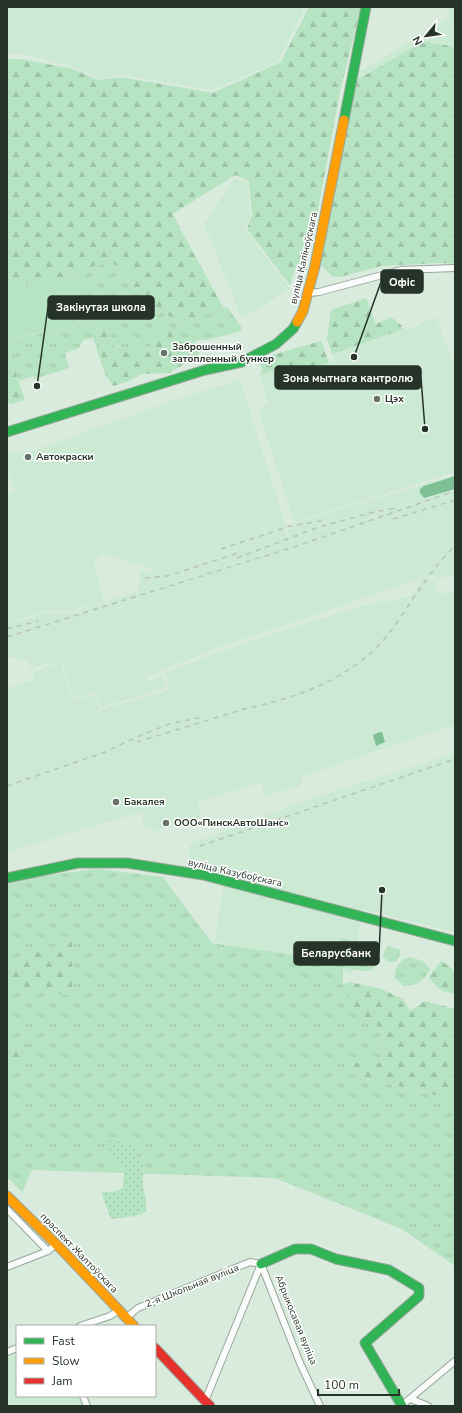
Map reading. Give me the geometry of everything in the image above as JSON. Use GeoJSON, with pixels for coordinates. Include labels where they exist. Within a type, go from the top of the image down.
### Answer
{"type":"FeatureCollection","features":[{"type":"Feature","properties":{"kind":"street","name":"вуліца Каліноўскага"},"geometry":{"type":"LineString","coordinates":[[7,432],[205,370],[242,362],[276,344],[288,334],[298,322],[309,293],[366,7]]}},
{"type":"Feature","properties":{"kind":"street"},"geometry":{"type":"LineString","coordinates":[[309,293],[319,292],[401,270],[455,268]]}},
{"type":"Feature","properties":{"kind":"street","name":"вуліца Казубоўскага"},"geometry":{"type":"LineString","coordinates":[[7,878],[78,862],[127,864],[203,875],[455,941]]}},
{"type":"Feature","properties":{"kind":"street","name":"праспект Жалтоўскага"},"geometry":{"type":"LineString","coordinates":[[7,1196],[56,1244],[133,1325]]}},
{"type":"Feature","properties":{"kind":"street"},"geometry":{"type":"LineString","coordinates":[[7,1209],[48,1251]]}},
{"type":"Feature","properties":{"kind":"street"},"geometry":{"type":"LineString","coordinates":[[7,1267],[48,1251],[56,1244]]}},
{"type":"Feature","properties":{"kind":"street"},"geometry":{"type":"LineString","coordinates":[[156,1349],[208,1403],[261,1264],[295,1249],[311,1249],[336,1259],[389,1270],[418,1288],[419,1296],[365,1343],[401,1406],[455,1361]]}},
{"type":"Feature","properties":{"kind":"street","name":"2-я Школьная вуліца"},"geometry":{"type":"LineString","coordinates":[[126,1318],[138,1308],[250,1262],[261,1264]]}},
{"type":"Feature","properties":{"kind":"street","name":"Абрыкосавая вуліца"},"geometry":{"type":"LineString","coordinates":[[261,1264],[300,1363],[320,1406]]}},
{"type":"Feature","properties":{"kind":"street"},"geometry":{"type":"LineString","coordinates":[[83,1325],[110,1316],[119,1310]]}},
{"type":"Feature","properties":{"kind":"street"},"geometry":{"type":"LineString","coordinates":[[411,1399],[428,1406]]}},
{"type":"Feature","properties":{"kind":"shaded area"},"geometry":{"type":"Polygon","coordinates":[[[7,7],[305,7],[278,62],[212,90],[122,75],[98,78],[75,67],[23,54],[7,54],[7,7]]]}},
{"type":"Feature","properties":{"kind":"shaded area"},"geometry":{"type":"Polygon","coordinates":[[[445,7],[455,7],[455,47],[424,41],[355,81],[356,74],[451,17],[445,7]]]}},
{"type":"Feature","properties":{"kind":"shaded area"},"geometry":{"type":"Polygon","coordinates":[[[234,178],[248,182],[250,216],[244,228],[290,289],[242,318],[204,224],[234,178]]]}},
{"type":"Feature","properties":{"kind":"shaded area"},"geometry":{"type":"Polygon","coordinates":[[[437,318],[452,362],[455,361],[455,472],[294,522],[258,408],[268,404],[260,375],[284,367],[288,377],[334,361],[332,354],[403,329],[419,326],[421,322],[437,318]]]}},
{"type":"Feature","properties":{"kind":"shaded area"},"geometry":{"type":"Polygon","coordinates":[[[240,380],[279,504],[286,528],[286,537],[289,536],[288,530],[295,523],[455,475],[455,576],[438,578],[431,575],[425,577],[434,581],[439,595],[455,590],[455,725],[303,776],[300,786],[265,796],[261,783],[197,802],[201,817],[152,832],[150,826],[145,828],[141,812],[7,852],[7,688],[34,680],[32,672],[57,664],[51,663],[31,669],[28,660],[7,657],[7,624],[47,613],[67,614],[138,591],[141,570],[152,572],[151,568],[103,554],[94,562],[104,601],[69,611],[47,611],[7,623],[7,494],[15,492],[7,471],[7,452],[33,451],[174,400],[240,380]],[[423,578],[217,648],[151,675],[146,674],[148,681],[163,676],[166,688],[101,707],[95,692],[74,698],[63,664],[61,664],[73,700],[94,695],[100,710],[169,690],[165,672],[256,639],[383,600],[390,602],[408,597],[423,578]]]}},
{"type":"Feature","properties":{"kind":"shaded area"},"geometry":{"type":"Polygon","coordinates":[[[455,476],[455,489],[424,498],[420,493],[420,489],[424,486],[455,476]]]}},
{"type":"Feature","properties":{"kind":"shaded area"},"geometry":{"type":"Polygon","coordinates":[[[382,732],[385,742],[376,746],[373,735],[382,732]]]}},
{"type":"Feature","properties":{"kind":"shaded area"},"geometry":{"type":"Polygon","coordinates":[[[455,753],[455,932],[363,909],[352,974],[214,941],[225,876],[191,867],[189,844],[292,805],[455,753]]]}},
{"type":"Feature","properties":{"kind":"shaded area"},"geometry":{"type":"Polygon","coordinates":[[[16,1351],[16,1397],[79,1397],[82,1404],[75,1406],[8,1406],[7,1354],[16,1351]]]}},
{"type":"Feature","properties":{"kind":"green space"},"geometry":{"type":"Polygon","coordinates":[[[309,7],[361,7],[339,96],[309,259],[295,269],[290,285],[247,229],[252,215],[249,181],[235,175],[171,215],[173,215],[224,309],[181,323],[139,297],[126,270],[109,262],[94,266],[79,274],[7,287],[7,59],[21,59],[73,69],[98,80],[120,77],[213,93],[281,62],[309,7]]]}},
{"type":"Feature","properties":{"kind":"green space"},"geometry":{"type":"Polygon","coordinates":[[[424,41],[455,47],[455,264],[440,263],[381,266],[340,277],[332,276],[320,264],[355,81],[424,41]]]}},
{"type":"Feature","properties":{"kind":"green space"},"geometry":{"type":"Polygon","coordinates":[[[109,262],[126,270],[139,297],[181,323],[227,307],[242,328],[241,331],[207,340],[198,340],[194,343],[193,348],[199,349],[199,357],[196,361],[185,363],[188,360],[149,348],[144,352],[116,352],[109,337],[109,327],[95,320],[105,374],[93,338],[83,340],[79,348],[65,353],[69,368],[34,379],[33,376],[19,381],[16,375],[17,365],[10,339],[89,324],[79,274],[94,266],[109,262]]]}},
{"type":"Feature","properties":{"kind":"green space"},"geometry":{"type":"Polygon","coordinates":[[[79,274],[89,324],[7,339],[7,287],[79,274]]]}},
{"type":"Feature","properties":{"kind":"green space"},"geometry":{"type":"Polygon","coordinates":[[[107,296],[111,313],[109,337],[116,352],[144,352],[149,348],[161,329],[170,329],[181,339],[188,351],[188,360],[170,373],[141,374],[127,382],[113,386],[105,374],[95,320],[98,302],[107,296]]]}},
{"type":"Feature","properties":{"kind":"green space"},"geometry":{"type":"Polygon","coordinates":[[[366,298],[376,324],[391,317],[401,325],[403,329],[332,354],[327,339],[331,310],[366,298]]]}},
{"type":"Feature","properties":{"kind":"green space"},"geometry":{"type":"Polygon","coordinates":[[[7,339],[10,339],[17,365],[16,375],[25,400],[11,404],[7,402],[7,339]]]}},
{"type":"Feature","properties":{"kind":"green space"},"geometry":{"type":"Polygon","coordinates":[[[321,341],[329,363],[288,377],[284,367],[260,375],[262,370],[258,359],[321,341]]]}},
{"type":"Feature","properties":{"kind":"green space"},"geometry":{"type":"Polygon","coordinates":[[[97,869],[163,877],[212,943],[334,961],[336,950],[341,938],[378,949],[373,970],[362,971],[343,968],[343,984],[361,1016],[378,1026],[383,1037],[381,1063],[352,1063],[349,1074],[455,1100],[455,1266],[402,1229],[275,1178],[32,1170],[22,1192],[7,1177],[7,885],[39,876],[97,869]]]}},
{"type":"Feature","properties":{"kind":"green space"},"geometry":{"type":"Polygon","coordinates":[[[72,941],[72,996],[15,985],[7,973],[7,960],[72,941]]]}},
{"type":"Feature","properties":{"kind":"green space"},"geometry":{"type":"Polygon","coordinates":[[[388,946],[400,950],[400,955],[396,962],[389,962],[383,957],[388,946]]]}},
{"type":"Feature","properties":{"kind":"green space"},"geometry":{"type":"Polygon","coordinates":[[[410,957],[423,961],[430,969],[420,982],[413,985],[403,986],[394,977],[397,967],[401,962],[410,957]]]}},
{"type":"Feature","properties":{"kind":"green space"},"geometry":{"type":"Polygon","coordinates":[[[441,961],[451,968],[455,974],[455,994],[440,989],[429,977],[441,961]]]}},
{"type":"Feature","properties":{"kind":"green space"},"geometry":{"type":"Polygon","coordinates":[[[349,982],[379,988],[403,999],[410,1011],[425,1001],[455,1009],[455,1100],[349,1074],[351,1063],[381,1063],[383,1037],[378,1026],[361,1016],[353,1008],[343,984],[349,982]]]}},
{"type":"Feature","properties":{"kind":"green space"},"geometry":{"type":"Polygon","coordinates":[[[7,1032],[26,1043],[22,1058],[7,1059],[7,1032]]]}},
{"type":"Feature","properties":{"kind":"green space"},"geometry":{"type":"Polygon","coordinates":[[[108,1142],[136,1143],[137,1158],[143,1161],[143,1188],[146,1200],[146,1212],[136,1216],[111,1219],[101,1192],[116,1191],[123,1187],[124,1173],[122,1166],[120,1163],[111,1159],[108,1142]]]}},
{"type":"Feature","properties":{"kind":"railway"},"geometry":{"type":"LineString","coordinates":[[7,637],[297,546],[455,491]]}},
{"type":"Feature","properties":{"kind":"railway"},"geometry":{"type":"LineString","coordinates":[[393,519],[455,500]]}},
{"type":"Feature","properties":{"kind":"railway"},"geometry":{"type":"LineString","coordinates":[[369,513],[396,508]]}},
{"type":"Feature","properties":{"kind":"railway"},"geometry":{"type":"LineString","coordinates":[[237,558],[319,527],[374,512]]}},
{"type":"Feature","properties":{"kind":"railway"},"geometry":{"type":"LineString","coordinates":[[221,549],[290,526],[327,520]]}},
{"type":"Feature","properties":{"kind":"railway"},"geometry":{"type":"LineString","coordinates":[[137,742],[307,691],[345,672],[363,660],[379,645],[393,628],[430,575],[455,546]]}},
{"type":"Feature","properties":{"kind":"railway"},"geometry":{"type":"LineString","coordinates":[[145,578],[167,576],[242,552]]}},
{"type":"Feature","properties":{"kind":"railway"},"geometry":{"type":"LineString","coordinates":[[7,629],[38,621]]}},
{"type":"Feature","properties":{"kind":"railway"},"geometry":{"type":"LineString","coordinates":[[7,786],[105,752],[169,724],[199,718]]}},
{"type":"Feature","properties":{"kind":"railway"},"geometry":{"type":"LineString","coordinates":[[200,846],[455,759]]}},
{"type":"Feature","properties":{"kind":"traffic: fast"},"geometry":{"type":"LineString","coordinates":[[344,120],[366,7]]}},
{"type":"Feature","properties":{"kind":"traffic: fast"},"geometry":{"type":"LineString","coordinates":[[7,432],[205,370],[242,362],[276,344],[293,329],[297,322]]}},
{"type":"Feature","properties":{"kind":"traffic: fast"},"geometry":{"type":"LineString","coordinates":[[7,878],[78,863],[127,863],[203,875],[455,941]]}},
{"type":"Feature","properties":{"kind":"traffic: fast"},"geometry":{"type":"LineString","coordinates":[[261,1264],[295,1249],[311,1249],[336,1259],[389,1270],[419,1288],[419,1296],[365,1343],[402,1406]]}},
{"type":"Feature","properties":{"kind":"traffic: slow"},"geometry":{"type":"LineString","coordinates":[[297,322],[303,311],[315,266],[344,120]]}},
{"type":"Feature","properties":{"kind":"traffic: slow"},"geometry":{"type":"LineString","coordinates":[[7,1196],[63,1251],[133,1325]]}},
{"type":"Feature","properties":{"kind":"traffic: jam"},"geometry":{"type":"LineString","coordinates":[[156,1349],[210,1406]]}},
{"type":"Feature","properties":{"kind":"place","name":"Заброшенный затопленный бункер"},"geometry":{"type":"Point","coordinates":[164,353]}},
{"type":"Feature","properties":{"kind":"place","name":"Офіс"},"geometry":{"type":"Point","coordinates":[354,357]}},
{"type":"Feature","properties":{"kind":"place","name":"Закінутая школа"},"geometry":{"type":"Point","coordinates":[37,386]}},
{"type":"Feature","properties":{"kind":"place","name":"Цэх"},"geometry":{"type":"Point","coordinates":[377,399]}},
{"type":"Feature","properties":{"kind":"place","name":"Зона мытнага кантролю"},"geometry":{"type":"Point","coordinates":[425,429]}},
{"type":"Feature","properties":{"kind":"place","name":"Автокраски"},"geometry":{"type":"Point","coordinates":[28,457]}},
{"type":"Feature","properties":{"kind":"place","name":"Бакалея"},"geometry":{"type":"Point","coordinates":[116,802]}},
{"type":"Feature","properties":{"kind":"place","name":"ООО«ПинскАвтоШанс»"},"geometry":{"type":"Point","coordinates":[166,823]}},
{"type":"Feature","properties":{"kind":"place","name":"Беларусбанк"},"geometry":{"type":"Point","coordinates":[382,890]}}]}
